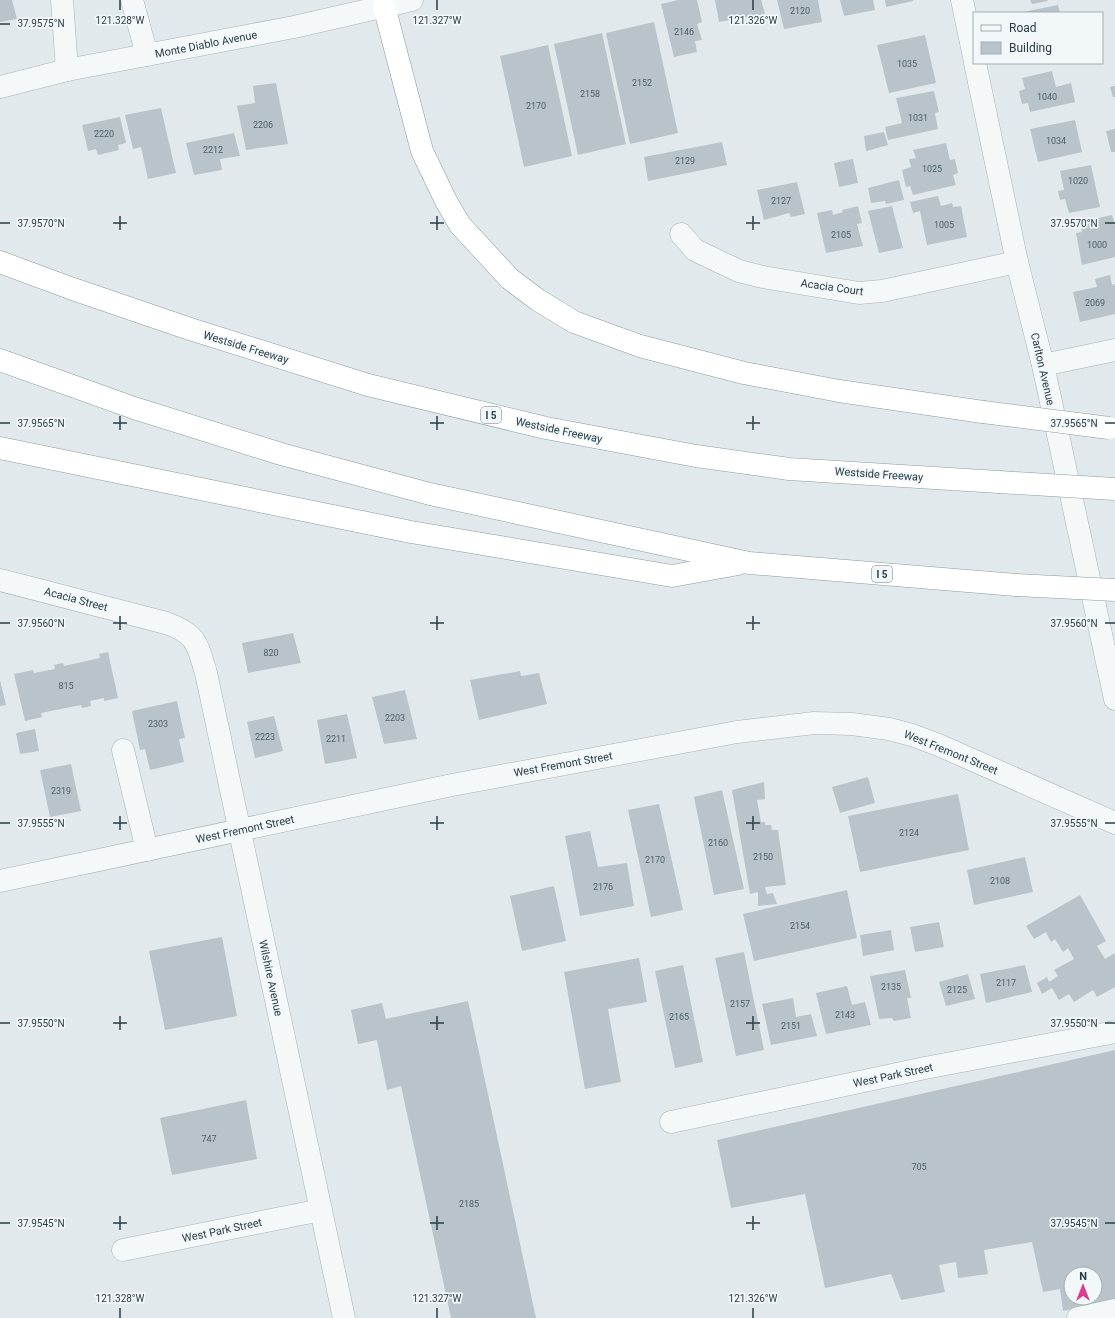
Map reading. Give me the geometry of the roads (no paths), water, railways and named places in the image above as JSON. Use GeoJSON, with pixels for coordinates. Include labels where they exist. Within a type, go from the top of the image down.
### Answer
{"type":"FeatureCollection","features":[{"type":"Feature","properties":{"kind":"highway"},"geometry":{"type":"LineString","coordinates":[[384,6],[422,151],[446,201],[460,225],[510,279],[538,300],[574,322],[640,346],[744,373],[839,391],[1112,429]]}},
{"type":"Feature","properties":{"kind":"highway","name":"Westside Freeway"},"geometry":{"type":"LineString","coordinates":[[0,262],[70,288],[190,329],[368,385],[546,428],[696,456],[789,469],[1115,489]]}},
{"type":"Feature","properties":{"kind":"highway","name":"I 5"},"geometry":{"type":"LineString","coordinates":[[0,360],[134,408],[281,454],[430,494],[749,562],[1016,585],[1115,590]]}},
{"type":"Feature","properties":{"kind":"highway"},"geometry":{"type":"LineString","coordinates":[[0,448],[412,532],[672,576],[749,562]]}},
{"type":"Feature","properties":{"kind":"street"},"geometry":{"type":"LineString","coordinates":[[62,0],[67,70]]}},
{"type":"Feature","properties":{"kind":"street"},"geometry":{"type":"LineString","coordinates":[[132,0],[147,55]]}},
{"type":"Feature","properties":{"kind":"street","name":"Monte Diablo Avenue"},"geometry":{"type":"LineString","coordinates":[[0,87],[67,70],[294,27],[412,0]]}},
{"type":"Feature","properties":{"kind":"street"},"geometry":{"type":"LineString","coordinates":[[962,0],[973,52]]}},
{"type":"Feature","properties":{"kind":"street","name":"Carlton Avenue"},"geometry":{"type":"LineString","coordinates":[[975,64],[1017,262],[1043,365],[1115,699]]}},
{"type":"Feature","properties":{"kind":"street","name":"Acacia Court"},"geometry":{"type":"LineString","coordinates":[[681,234],[695,250],[739,271],[763,277],[859,293],[882,291],[1017,262]]}},
{"type":"Feature","properties":{"kind":"street"},"geometry":{"type":"LineString","coordinates":[[1043,365],[1115,350]]}},
{"type":"Feature","properties":{"kind":"street","name":"Acacia Street"},"geometry":{"type":"LineString","coordinates":[[0,580],[166,623],[181,628],[194,640]]}},
{"type":"Feature","properties":{"kind":"street","name":"Wilshire Avenue"},"geometry":{"type":"LineString","coordinates":[[194,640],[198,646],[206,672],[344,1318]]}},
{"type":"Feature","properties":{"kind":"street","name":"West Fremont Street"},"geometry":{"type":"LineString","coordinates":[[0,881],[467,782],[737,732],[814,723],[867,726],[889,729],[912,735],[941,746],[1115,823]]}},
{"type":"Feature","properties":{"kind":"street"},"geometry":{"type":"LineString","coordinates":[[123,750],[147,850]]}},
{"type":"Feature","properties":{"kind":"street","name":"West Park Street"},"geometry":{"type":"LineString","coordinates":[[671,1122],[925,1068],[1115,1032]]}},
{"type":"Feature","properties":{"kind":"street","name":"West Park Street"},"geometry":{"type":"LineString","coordinates":[[123,1250],[321,1210]]}},
{"type":"Feature","properties":{"kind":"street"},"geometry":{"type":"LineString","coordinates":[[1078,1318],[1115,1310]]}}]}
